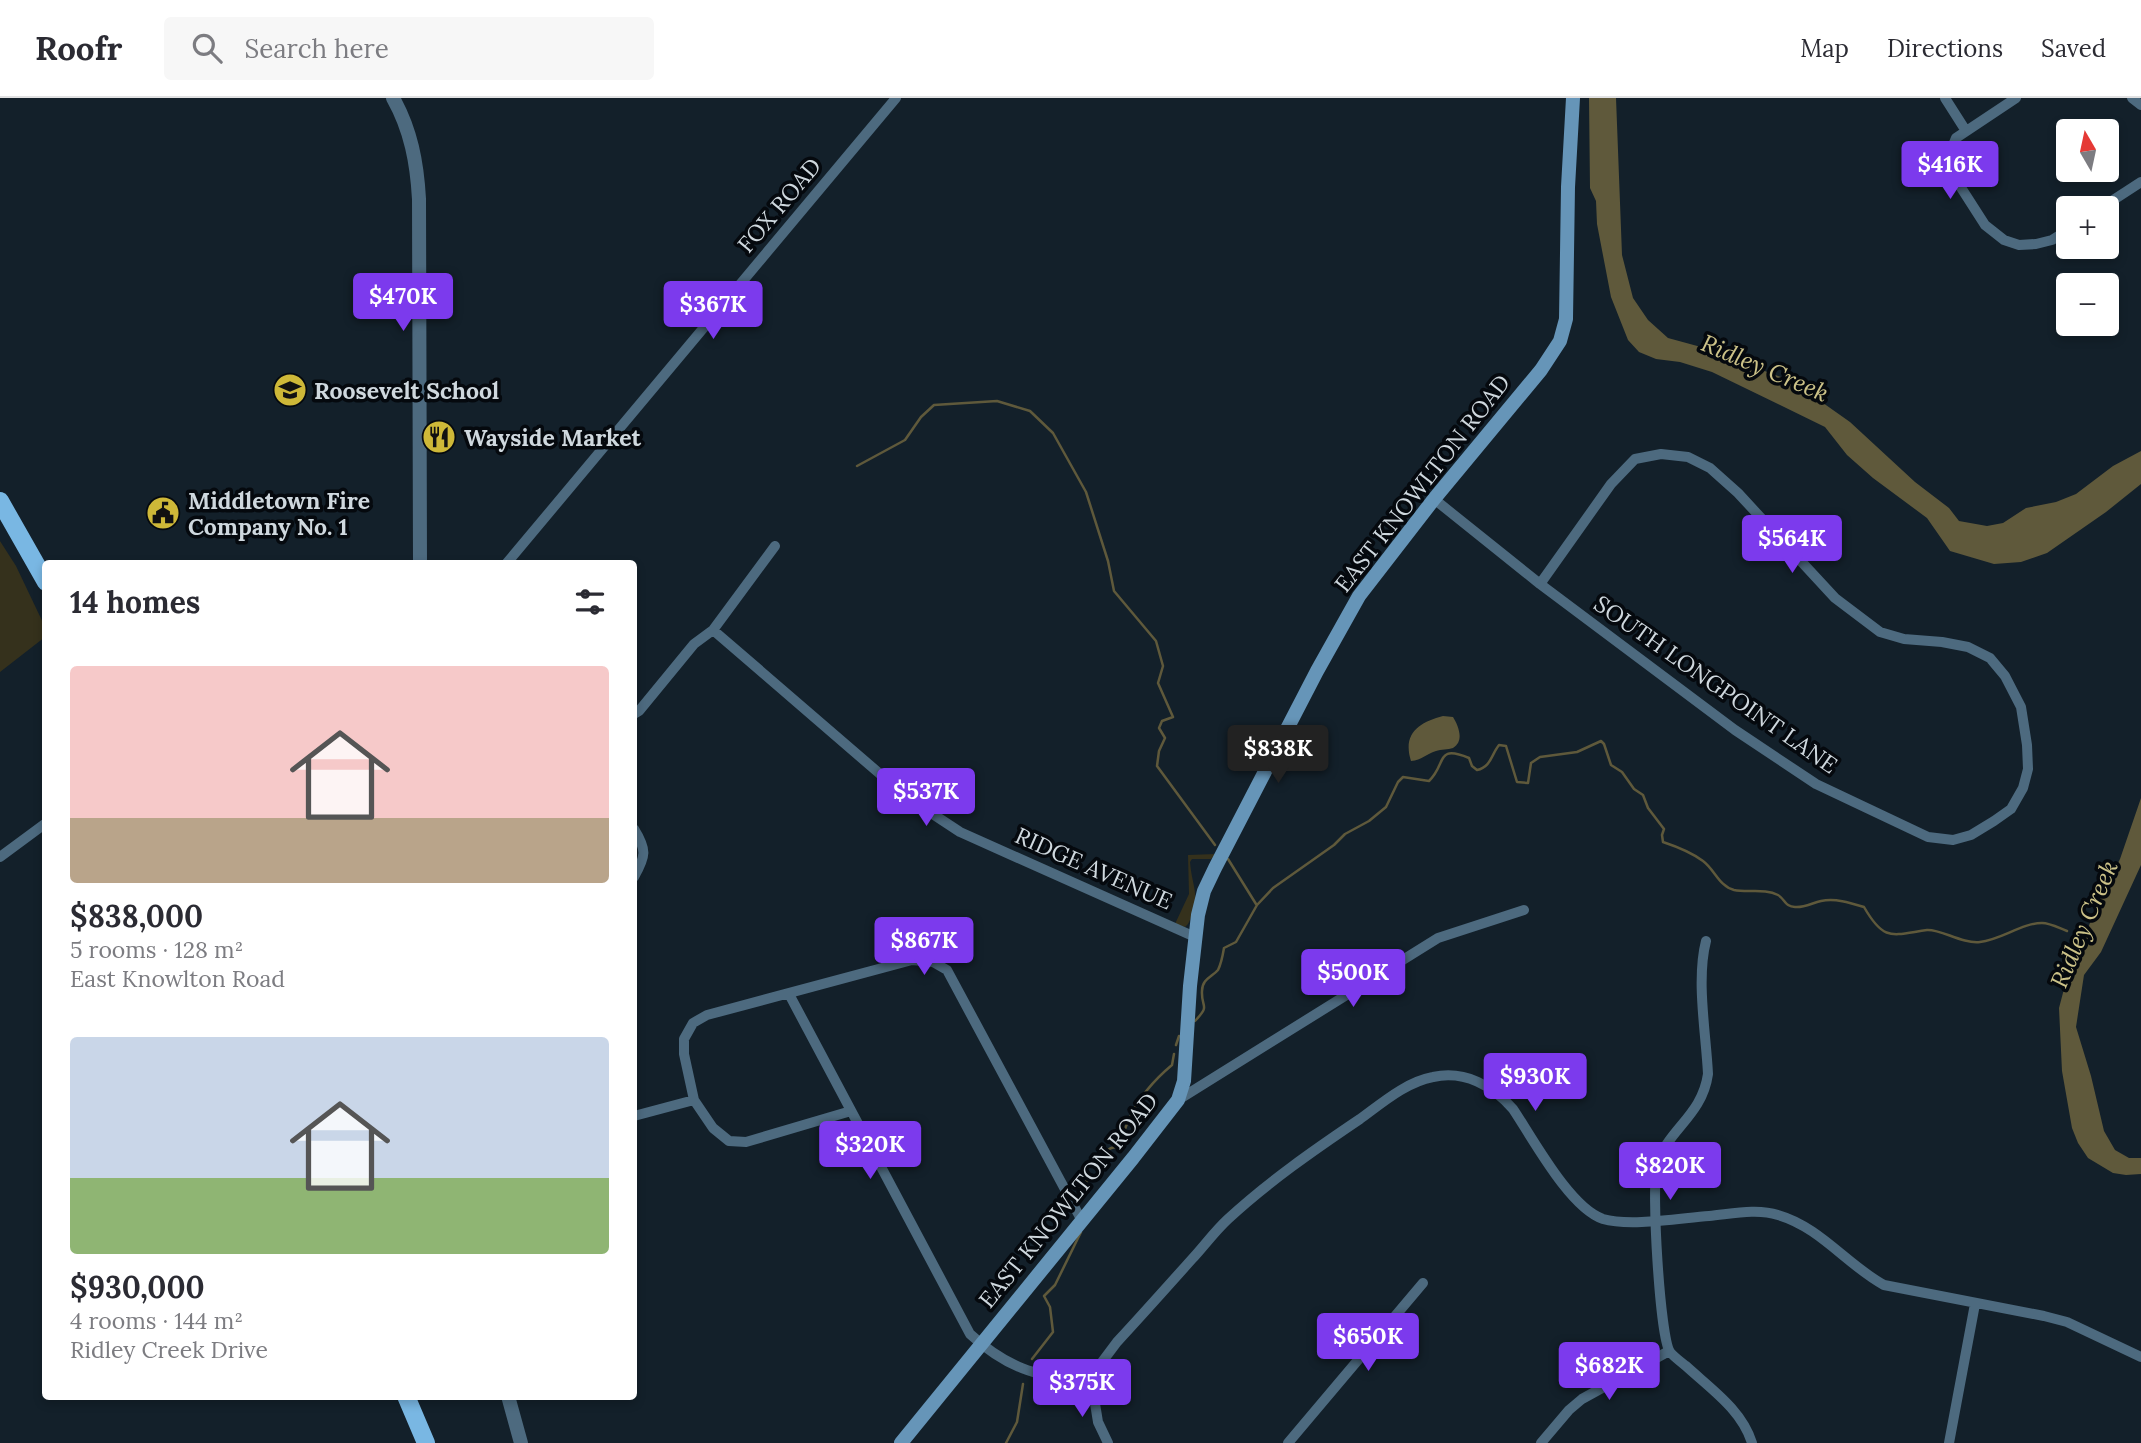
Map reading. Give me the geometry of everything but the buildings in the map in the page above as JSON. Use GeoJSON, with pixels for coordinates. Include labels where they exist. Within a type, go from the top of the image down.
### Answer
{"type":"FeatureCollection","features":[{"type":"Feature","properties":{"kind":"main road","name":"EAST KNOWLTON ROAD"},"geometry":{"type":"LineString","coordinates":[[901,1443],[1178,1100],[1184,1081],[1195,937],[1200,903],[1209,880],[1320,664],[1359,596],[1434,499],[1514,405],[1560,341],[1566,319],[1568,187],[1573,98]]}},
{"type":"Feature","properties":{"kind":"main road"},"geometry":{"type":"LineString","coordinates":[[0,502],[42,575]]}},
{"type":"Feature","properties":{"kind":"main road"},"geometry":{"type":"LineString","coordinates":[[408,1400],[426,1443]]}},
{"type":"Feature","properties":{"kind":"street"},"geometry":{"type":"LineString","coordinates":[[393,98],[415,152],[419,192],[420,560]]}},
{"type":"Feature","properties":{"kind":"street","name":"FOX ROAD"},"geometry":{"type":"LineString","coordinates":[[509,560],[896,98]]}},
{"type":"Feature","properties":{"kind":"street"},"geometry":{"type":"LineString","coordinates":[[1945,98],[1966,131]]}},
{"type":"Feature","properties":{"kind":"street"},"geometry":{"type":"LineString","coordinates":[[2016,98],[1956,138],[1951,146],[1949,167],[1989,229],[2004,240],[2019,245],[2042,244],[2056,236]]}},
{"type":"Feature","properties":{"kind":"street"},"geometry":{"type":"LineString","coordinates":[[2132,98],[2141,105]]}},
{"type":"Feature","properties":{"kind":"street"},"geometry":{"type":"LineString","coordinates":[[2119,196],[2141,182]]}},
{"type":"Feature","properties":{"kind":"street","name":"SOUTH LONGPOINT LANE"},"geometry":{"type":"LineString","coordinates":[[1434,499],[1540,584],[1735,730],[1816,784],[1927,837],[1953,840],[1971,835],[2011,809],[2023,788],[2028,769],[2021,707],[2006,676],[1990,657],[1968,647],[1904,639],[1880,632],[1835,598],[1738,492],[1710,468],[1688,457],[1661,454],[1636,459],[1611,484],[1540,584]]}},
{"type":"Feature","properties":{"kind":"street"},"geometry":{"type":"LineString","coordinates":[[637,712],[694,644],[713,630],[775,546]]}},
{"type":"Feature","properties":{"kind":"street","name":"RIDGE AVENUE"},"geometry":{"type":"LineString","coordinates":[[713,630],[880,774],[919,805],[960,832],[1195,937]]}},
{"type":"Feature","properties":{"kind":"street"},"geometry":{"type":"LineString","coordinates":[[0,857],[42,826]]}},
{"type":"Feature","properties":{"kind":"street"},"geometry":{"type":"LineString","coordinates":[[637,834],[644,856],[637,871]]}},
{"type":"Feature","properties":{"kind":"street"},"geometry":{"type":"LineString","coordinates":[[1178,1100],[1438,938],[1524,910]]}},
{"type":"Feature","properties":{"kind":"street"},"geometry":{"type":"LineString","coordinates":[[1706,941],[1701,974],[1708,1069],[1706,1088],[1701,1101],[1670,1140],[1657,1164],[1654,1191],[1663,1316],[1669,1350],[1723,1400],[1739,1418],[1752,1443]]}},
{"type":"Feature","properties":{"kind":"street"},"geometry":{"type":"LineString","coordinates":[[851,1111],[746,1142],[729,1141],[713,1128],[694,1100],[684,1054],[684,1038],[693,1023],[707,1015],[912,960],[933,962],[947,970],[1082,1221]]}},
{"type":"Feature","properties":{"kind":"street"},"geometry":{"type":"LineString","coordinates":[[789,994],[970,1334],[981,1345],[1011,1365],[1031,1373],[1092,1385]]}},
{"type":"Feature","properties":{"kind":"street"},"geometry":{"type":"LineString","coordinates":[[1108,1443],[1098,1422],[1092,1385],[1102,1362],[1116,1342],[1227,1220],[1308,1154],[1411,1084],[1434,1076],[1468,1078],[1487,1085],[1503,1097],[1571,1196],[1586,1210],[1603,1219],[1626,1222],[1753,1212],[1776,1214],[1804,1224],[1863,1273],[1884,1285],[2067,1322],[2141,1357]]}},
{"type":"Feature","properties":{"kind":"street"},"geometry":{"type":"LineString","coordinates":[[637,1115],[694,1100]]}},
{"type":"Feature","properties":{"kind":"street"},"geometry":{"type":"LineString","coordinates":[[1288,1443],[1423,1283]]}},
{"type":"Feature","properties":{"kind":"street"},"geometry":{"type":"LineString","coordinates":[[1949,1443],[1976,1304]]}},
{"type":"Feature","properties":{"kind":"street"},"geometry":{"type":"LineString","coordinates":[[1541,1443],[1582,1399],[1669,1350]]}},
{"type":"Feature","properties":{"kind":"street"},"geometry":{"type":"LineString","coordinates":[[509,1400],[521,1443]]}},
{"type":"Feature","properties":{"kind":"shaded area"},"geometry":{"type":"Polygon","coordinates":[[[1589,98],[1616,98],[1622,255],[1633,298],[1648,320],[1668,338],[1701,347],[1781,377],[1816,398],[1850,422],[1915,482],[1949,508],[1959,521],[1987,526],[2003,523],[2026,508],[2056,502],[2076,494],[2113,466],[2141,451],[2141,484],[2047,553],[2021,562],[1994,564],[1950,551],[1927,518],[1847,455],[1825,427],[1712,372],[1680,362],[1656,359],[1639,352],[1628,340],[1611,297],[1597,224],[1596,201],[1590,188],[1589,98]]]}},
{"type":"Feature","properties":{"kind":"shaded area"},"geometry":{"type":"Polygon","coordinates":[[[0,541],[16,566],[42,621],[42,639],[0,672],[0,541]]]}},
{"type":"Feature","properties":{"kind":"shaded area"},"geometry":{"type":"Polygon","coordinates":[[[1443,716],[1453,717],[1457,724],[1460,737],[1457,745],[1411,761],[1409,743],[1415,730],[1420,725],[1443,716]]]}},
{"type":"Feature","properties":{"kind":"shaded area"},"geometry":{"type":"Polygon","coordinates":[[[2141,798],[2141,865],[2101,952],[2084,975],[2076,1027],[2104,1131],[2115,1150],[2129,1158],[2141,1158],[2141,1174],[2126,1175],[2113,1173],[2088,1158],[2078,1143],[2072,1128],[2062,1071],[2059,1008],[2097,905],[2120,859],[2141,798]]]}},
{"type":"Feature","properties":{"kind":"shaded area"},"geometry":{"type":"Polygon","coordinates":[[[1216,854],[1211,859],[1192,859],[1190,862],[1195,907],[1185,927],[1175,924],[1189,894],[1188,855],[1216,854]]]}},
{"type":"Feature","properties":{"kind":"waterway"},"geometry":{"type":"LineString","coordinates":[[857,466],[905,440],[921,417],[934,405],[997,401],[1030,411],[1053,433],[1086,492],[1108,561],[1114,591],[1156,641],[1163,666],[1158,683],[1173,717],[1162,721],[1159,728],[1165,738],[1159,751],[1157,766],[1215,845]]}},
{"type":"Feature","properties":{"kind":"waterway","name":"Ridley Creek"},"geometry":{"type":"LineString","coordinates":[[1195,1021],[1204,1009],[1202,987],[1218,970],[1224,948],[1236,942],[1257,905],[1273,888],[1386,807],[1403,777],[1429,781],[1443,758],[1451,753],[1469,758],[1477,770],[1488,763],[1499,745],[1506,746],[1517,782],[1528,783],[1531,763],[1540,757],[1577,752],[1601,741],[1611,765],[1622,772],[1634,789],[1643,795],[1648,808],[1664,829],[1663,842],[1698,858],[1725,885],[1734,890],[1773,893],[1792,907],[1827,900],[1854,904],[1864,907],[1877,926],[1890,934],[1933,930],[1966,941],[1980,942],[2034,924],[2048,924],[2067,931]]}},
{"type":"Feature","properties":{"kind":"waterway"},"geometry":{"type":"LineString","coordinates":[[1228,859],[1256,904]]}},
{"type":"Feature","properties":{"kind":"waterway"},"geometry":{"type":"LineString","coordinates":[[1176,1045],[1179,1036]]}},
{"type":"Feature","properties":{"kind":"waterway"},"geometry":{"type":"LineString","coordinates":[[1080,1193],[1078,1184],[1097,1178],[1103,1154],[1116,1147],[1138,1102],[1172,1065],[1174,1054]]}},
{"type":"Feature","properties":{"kind":"waterway"},"geometry":{"type":"LineString","coordinates":[[1032,1359],[1053,1332],[1050,1307],[1044,1296],[1055,1285],[1081,1232]]}},
{"type":"Feature","properties":{"kind":"waterway"},"geometry":{"type":"LineString","coordinates":[[1006,1443],[1017,1422],[1023,1384]]}},
{"type":"Feature","properties":{"kind":"place","name":"Roosevelt School"},"geometry":{"type":"Point","coordinates":[290,390]}},
{"type":"Feature","properties":{"kind":"place","name":"Wayside Market"},"geometry":{"type":"Point","coordinates":[439,437]}},
{"type":"Feature","properties":{"kind":"place","name":"Middletown Fire Company No. 1"},"geometry":{"type":"Point","coordinates":[163,513]}}]}
